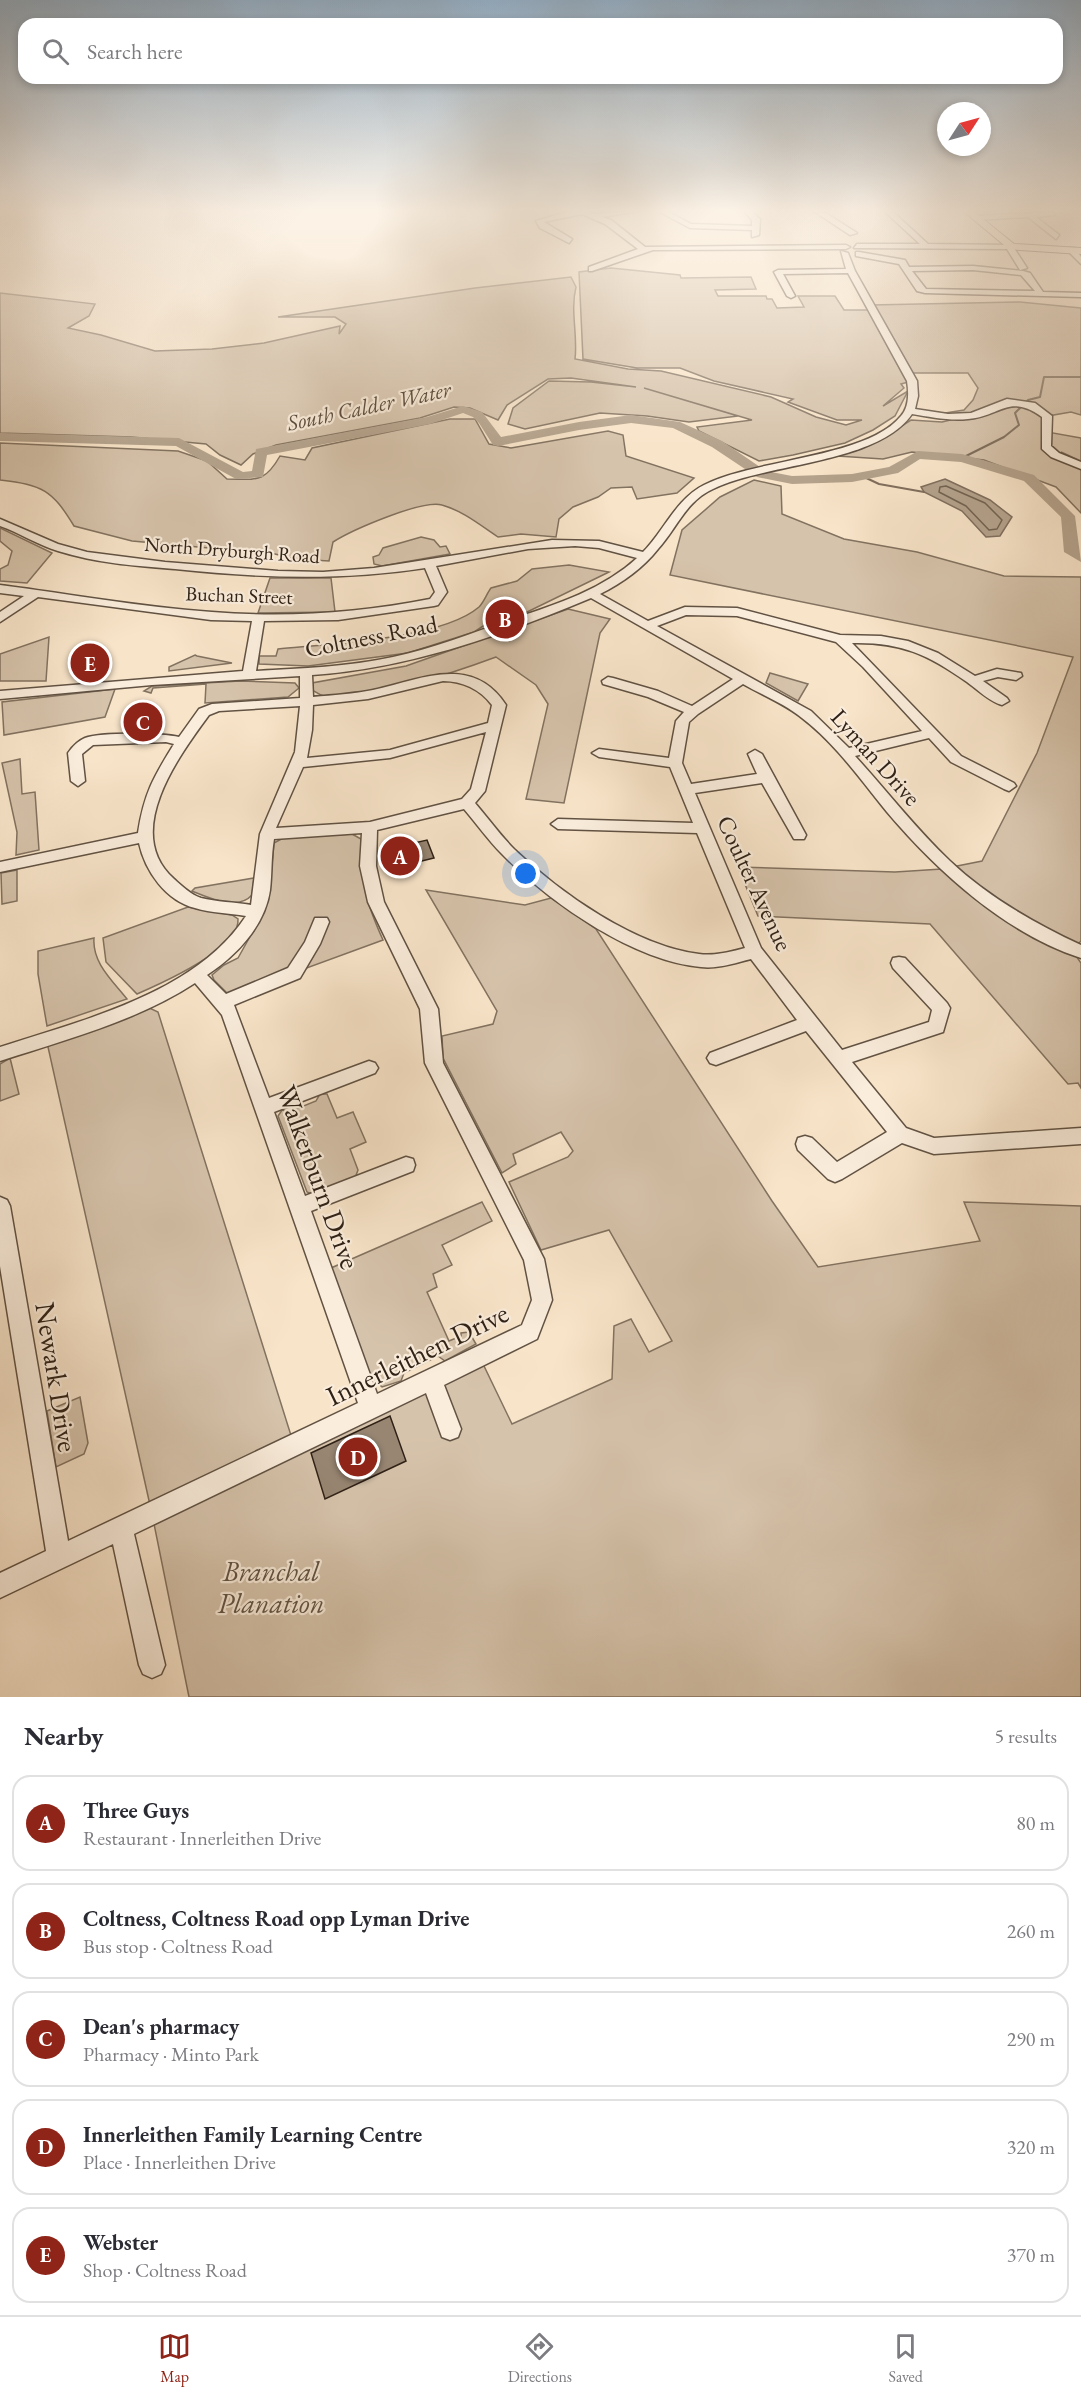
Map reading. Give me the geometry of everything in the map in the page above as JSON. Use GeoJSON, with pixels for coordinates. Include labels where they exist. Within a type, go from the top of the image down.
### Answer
{"type":"FeatureCollection","features":[{"type":"Feature","properties":{"kind":"street"},"geometry":{"type":"LineString","coordinates":[[787,289],[791,296]]}},
{"type":"Feature","properties":{"kind":"street"},"geometry":{"type":"LineString","coordinates":[[860,289],[912,381],[915,391],[909,411],[958,419],[991,412],[1007,402],[1040,409],[1047,416],[1046,447],[1055,455],[1081,466]]}},
{"type":"Feature","properties":{"kind":"street"},"geometry":{"type":"LineString","coordinates":[[920,289],[1081,295]]}},
{"type":"Feature","properties":{"kind":"street"},"geometry":{"type":"LineString","coordinates":[[1037,289],[1040,293]]}},
{"type":"Feature","properties":{"kind":"street","name":"Coltness Road"},"geometry":{"type":"LineString","coordinates":[[0,695],[97,685],[306,673],[410,657],[454,644],[592,594],[645,557],[661,540],[686,501],[706,488],[733,477],[867,441],[902,421],[909,411]]}},
{"type":"Feature","properties":{"kind":"street","name":"North Dryburgh Road"},"geometry":{"type":"LineString","coordinates":[[0,522],[16,527],[47,544],[81,554],[243,573],[345,574],[429,564],[512,548],[556,543],[606,544],[645,557]]}},
{"type":"Feature","properties":{"kind":"street","name":"Buchan Street"},"geometry":{"type":"LineString","coordinates":[[0,589],[200,615],[259,618],[338,616],[426,604],[439,597],[441,592],[429,564]]}},
{"type":"Feature","properties":{"kind":"street"},"geometry":{"type":"LineString","coordinates":[[0,618],[36,592]]}},
{"type":"Feature","properties":{"kind":"street","name":"Lyman Drive"},"geometry":{"type":"LineString","coordinates":[[592,594],[806,714],[832,736],[869,782],[946,867],[987,899],[1030,928],[1081,952]]}},
{"type":"Feature","properties":{"kind":"street"},"geometry":{"type":"LineString","coordinates":[[648,625],[685,611],[737,612],[840,639],[887,640],[927,652],[974,680],[1002,701]]}},
{"type":"Feature","properties":{"kind":"street"},"geometry":{"type":"LineString","coordinates":[[249,675],[259,618]]}},
{"type":"Feature","properties":{"kind":"street"},"geometry":{"type":"LineString","coordinates":[[840,639],[867,664],[956,759],[1009,786]]}},
{"type":"Feature","properties":{"kind":"street"},"geometry":{"type":"LineString","coordinates":[[0,1054],[141,1004],[198,976],[242,937],[256,911],[262,893],[267,834],[298,763],[305,739],[306,673]]}},
{"type":"Feature","properties":{"kind":"street"},"geometry":{"type":"LineString","coordinates":[[974,680],[997,673],[1016,676]]}},
{"type":"Feature","properties":{"kind":"street"},"geometry":{"type":"LineString","coordinates":[[256,911],[196,903],[178,892],[158,874],[148,855],[145,837],[150,802],[182,741],[204,712],[217,707],[377,693],[441,677],[456,677],[469,681],[496,699],[499,705],[478,791],[467,803],[370,827],[267,834]]}},
{"type":"Feature","properties":{"kind":"street"},"geometry":{"type":"LineString","coordinates":[[599,753],[675,763],[683,721],[693,711],[743,678]]}},
{"type":"Feature","properties":{"kind":"street"},"geometry":{"type":"LineString","coordinates":[[608,681],[653,694],[693,711]]}},
{"type":"Feature","properties":{"kind":"street"},"geometry":{"type":"LineString","coordinates":[[298,763],[390,754],[493,726]]}},
{"type":"Feature","properties":{"kind":"street"},"geometry":{"type":"LineString","coordinates":[[847,753],[932,733]]}},
{"type":"Feature","properties":{"kind":"street"},"geometry":{"type":"LineString","coordinates":[[78,781],[75,753],[90,741],[166,738],[182,741]]}},
{"type":"Feature","properties":{"kind":"street"},"geometry":{"type":"LineString","coordinates":[[755,754],[799,835]]}},
{"type":"Feature","properties":{"kind":"street","name":"Coulter Avenue"},"geometry":{"type":"LineString","coordinates":[[675,763],[754,951],[809,1023],[900,1134]]}},
{"type":"Feature","properties":{"kind":"street"},"geometry":{"type":"LineString","coordinates":[[686,789],[766,777]]}},
{"type":"Feature","properties":{"kind":"street"},"geometry":{"type":"LineString","coordinates":[[467,803],[513,857],[549,886],[623,935],[678,956],[701,961],[718,960],[754,951]]}},
{"type":"Feature","properties":{"kind":"street"},"geometry":{"type":"LineString","coordinates":[[558,824],[702,828]]}},
{"type":"Feature","properties":{"kind":"street","name":"Innerleithen Drive"},"geometry":{"type":"LineString","coordinates":[[0,1586],[530,1332],[542,1300],[534,1259],[434,1063],[429,1009],[376,902],[368,866],[370,827]]}},
{"type":"Feature","properties":{"kind":"street"},"geometry":{"type":"LineString","coordinates":[[0,867],[145,837]]}},
{"type":"Feature","properties":{"kind":"street"},"geometry":{"type":"LineString","coordinates":[[224,1002],[294,973],[312,944],[321,922]]}},
{"type":"Feature","properties":{"kind":"street"},"geometry":{"type":"LineString","coordinates":[[838,1059],[937,1026],[941,1008],[899,963]]}},
{"type":"Feature","properties":{"kind":"street","name":"Walkerburn Drive"},"geometry":{"type":"LineString","coordinates":[[198,976],[224,1002],[230,1014],[371,1407]]}},
{"type":"Feature","properties":{"kind":"street"},"geometry":{"type":"LineString","coordinates":[[716,1058],[809,1023]]}},
{"type":"Feature","properties":{"kind":"street"},"geometry":{"type":"LineString","coordinates":[[264,1108],[369,1068]]}},
{"type":"Feature","properties":{"kind":"street"},"geometry":{"type":"LineString","coordinates":[[805,1144],[835,1173],[900,1134],[934,1146],[1081,1136]]}},
{"type":"Feature","properties":{"kind":"street"},"geometry":{"type":"LineString","coordinates":[[299,1207],[406,1166]]}},
{"type":"Feature","properties":{"kind":"street","name":"Newark Drive"},"geometry":{"type":"LineString","coordinates":[[0,1206],[59,1557]]}},
{"type":"Feature","properties":{"kind":"street"},"geometry":{"type":"LineString","coordinates":[[431,1378],[450,1429]]}},
{"type":"Feature","properties":{"kind":"street"},"geometry":{"type":"LineString","coordinates":[[121,1528],[152,1665]]}},
{"type":"Feature","properties":{"kind":"green space"},"geometry":{"type":"Polygon","coordinates":[[[467,289],[576,289],[575,359],[628,369],[661,371],[771,397],[816,417],[846,425],[862,420],[837,420],[788,402],[793,399],[714,381],[680,368],[637,368],[583,359],[580,289],[748,289],[715,290],[718,296],[766,296],[767,299],[772,299],[777,308],[804,307],[798,296],[835,296],[844,310],[873,310],[871,305],[1020,302],[1081,308],[1081,415],[1071,412],[1048,416],[1047,432],[1081,438],[1081,461],[1061,452],[1073,465],[1081,468],[1081,513],[1056,487],[984,460],[912,452],[883,459],[837,456],[883,438],[911,420],[942,422],[955,419],[939,414],[964,410],[973,400],[978,388],[968,373],[909,373],[912,381],[901,384],[904,388],[883,406],[908,391],[895,416],[873,430],[845,443],[759,461],[699,431],[697,427],[752,420],[644,388],[738,416],[689,422],[600,413],[525,429],[508,424],[513,408],[549,381],[591,382],[636,387],[571,378],[548,379],[507,405],[498,420],[470,408],[454,407],[420,418],[276,445],[253,454],[241,465],[220,455],[206,444],[131,437],[0,433],[0,293],[95,304],[89,316],[68,328],[155,351],[212,349],[264,343],[340,326],[339,334],[346,324],[335,317],[278,317],[467,289]]]}},
{"type":"Feature","properties":{"kind":"green space"},"geometry":{"type":"Polygon","coordinates":[[[450,419],[475,419],[489,444],[511,448],[608,431],[623,435],[626,456],[694,478],[677,493],[637,499],[632,487],[611,488],[598,497],[573,507],[559,519],[556,537],[521,534],[498,537],[457,511],[433,504],[404,511],[371,523],[333,542],[329,561],[132,541],[74,526],[59,504],[45,491],[27,484],[0,480],[0,443],[178,451],[207,461],[227,479],[252,479],[264,476],[280,456],[305,460],[312,448],[450,419]]]}},
{"type":"Feature","properties":{"kind":"green space"},"geometry":{"type":"Polygon","coordinates":[[[754,480],[781,486],[782,514],[844,539],[917,552],[1004,576],[1081,577],[1081,941],[1072,950],[1081,963],[1081,1088],[1078,1083],[1068,1084],[930,924],[758,916],[738,867],[895,872],[942,869],[982,861],[1037,753],[1073,657],[670,575],[682,530],[720,497],[754,480]]]}},
{"type":"Feature","properties":{"kind":"green space"},"geometry":{"type":"Polygon","coordinates":[[[0,528],[52,553],[27,583],[0,581],[0,569],[8,565],[12,551],[0,541],[0,528]]]}},
{"type":"Feature","properties":{"kind":"green space"},"geometry":{"type":"Polygon","coordinates":[[[421,537],[434,540],[440,547],[446,546],[450,554],[382,566],[374,564],[373,557],[379,555],[383,548],[421,537]]]}},
{"type":"Feature","properties":{"kind":"green space"},"geometry":{"type":"Polygon","coordinates":[[[569,565],[609,572],[521,615],[491,621],[474,632],[408,653],[308,666],[259,664],[259,656],[276,656],[278,649],[383,638],[439,626],[462,618],[479,607],[491,588],[517,581],[532,569],[569,565]]]}},
{"type":"Feature","properties":{"kind":"green space"},"geometry":{"type":"Polygon","coordinates":[[[270,578],[331,578],[335,612],[258,613],[270,578]]]}},
{"type":"Feature","properties":{"kind":"green space"},"geometry":{"type":"Polygon","coordinates":[[[568,609],[610,619],[600,633],[564,803],[526,799],[548,704],[536,685],[496,657],[435,678],[387,690],[343,696],[324,696],[312,690],[312,683],[406,666],[568,609]]]}},
{"type":"Feature","properties":{"kind":"green space"},"geometry":{"type":"Polygon","coordinates":[[[49,637],[46,681],[0,681],[0,654],[49,637]]]}},
{"type":"Feature","properties":{"kind":"green space"},"geometry":{"type":"Polygon","coordinates":[[[195,655],[232,663],[169,671],[169,667],[195,655]]]}},
{"type":"Feature","properties":{"kind":"green space"},"geometry":{"type":"Polygon","coordinates":[[[770,673],[808,684],[798,701],[766,683],[770,673]]]}},
{"type":"Feature","properties":{"kind":"green space"},"geometry":{"type":"Polygon","coordinates":[[[240,681],[295,683],[299,688],[288,697],[205,703],[206,684],[153,688],[151,693],[144,691],[152,686],[240,681]]]}},
{"type":"Feature","properties":{"kind":"green space"},"geometry":{"type":"Polygon","coordinates":[[[115,689],[105,717],[4,735],[2,702],[115,689]]]}},
{"type":"Feature","properties":{"kind":"green space"},"geometry":{"type":"Polygon","coordinates":[[[20,759],[22,794],[35,792],[39,850],[16,855],[17,832],[2,763],[20,759]]]}},
{"type":"Feature","properties":{"kind":"green space"},"geometry":{"type":"Polygon","coordinates":[[[352,834],[361,839],[365,891],[383,940],[230,996],[212,975],[224,965],[238,958],[262,915],[269,898],[274,843],[283,838],[352,834]]]}},
{"type":"Feature","properties":{"kind":"green space"},"geometry":{"type":"Polygon","coordinates":[[[17,870],[17,901],[2,904],[1,873],[17,870]]]}},
{"type":"Feature","properties":{"kind":"green space"},"geometry":{"type":"Polygon","coordinates":[[[254,878],[252,895],[239,902],[223,902],[192,891],[195,888],[254,878]]]}},
{"type":"Feature","properties":{"kind":"green space","name":"Branchal Planation"},"geometry":{"type":"Polygon","coordinates":[[[426,890],[525,905],[551,898],[596,929],[772,1201],[818,1267],[980,1241],[964,1202],[1081,1206],[1081,1697],[189,1697],[152,1514],[46,1038],[141,1004],[158,1012],[294,1445],[483,1364],[512,1424],[612,1379],[614,1326],[631,1319],[649,1352],[672,1341],[609,1230],[541,1250],[509,1182],[568,1157],[573,1151],[561,1132],[513,1154],[516,1164],[502,1173],[443,1058],[442,1036],[493,1024],[497,1011],[426,890]]]}},
{"type":"Feature","properties":{"kind":"green space"},"geometry":{"type":"Polygon","coordinates":[[[188,907],[232,915],[238,919],[235,930],[226,942],[197,964],[137,994],[106,962],[103,938],[188,907]]]}},
{"type":"Feature","properties":{"kind":"green space"},"geometry":{"type":"Polygon","coordinates":[[[94,938],[96,956],[100,964],[127,999],[47,1026],[38,974],[38,951],[94,938]]]}},
{"type":"Feature","properties":{"kind":"green space"},"geometry":{"type":"Polygon","coordinates":[[[10,1058],[19,1094],[0,1101],[0,1064],[10,1058]]]}},
{"type":"Feature","properties":{"kind":"green space"},"geometry":{"type":"Polygon","coordinates":[[[320,1094],[327,1094],[337,1118],[353,1112],[366,1142],[350,1149],[358,1170],[355,1178],[314,1195],[307,1192],[278,1116],[282,1110],[289,1112],[316,1101],[320,1094]]]}},
{"type":"Feature","properties":{"kind":"green space"},"geometry":{"type":"Polygon","coordinates":[[[482,1202],[492,1221],[442,1245],[452,1265],[433,1274],[437,1287],[427,1292],[449,1341],[461,1336],[461,1333],[469,1332],[476,1344],[445,1361],[438,1356],[404,1373],[401,1381],[382,1387],[370,1376],[331,1268],[482,1202]]]}},
{"type":"Feature","properties":{"kind":"green space"},"geometry":{"type":"Polygon","coordinates":[[[80,1397],[88,1443],[84,1454],[56,1467],[47,1411],[80,1397]]]}},
{"type":"Feature","properties":{"kind":"water"},"geometry":{"type":"Polygon","coordinates":[[[945,479],[990,500],[1012,517],[1000,536],[986,537],[962,511],[924,492],[921,487],[945,479]]]}},
{"type":"Feature","properties":{"kind":"building"},"geometry":{"type":"Polygon","coordinates":[[[427,840],[434,858],[389,869],[383,850],[427,840]]]}},
{"type":"Feature","properties":{"kind":"building"},"geometry":{"type":"Polygon","coordinates":[[[390,1416],[406,1461],[325,1499],[311,1453],[390,1416]]]}},
{"type":"Feature","properties":{"kind":"waterway"},"geometry":{"type":"LineString","coordinates":[[962,458],[1004,437],[1019,425],[1015,413],[1028,400],[1040,397],[1044,377],[1081,377]]}},
{"type":"Feature","properties":{"kind":"waterway","name":"South Calder Water"},"geometry":{"type":"LineString","coordinates":[[0,437],[179,442],[241,476],[258,474],[261,452],[430,420],[455,411],[471,411],[477,414],[498,442],[579,426],[631,419],[676,425],[717,444],[762,474],[792,480],[852,478],[893,470],[918,455],[962,458],[1029,478],[1068,516],[1071,552],[1081,558]]}},
{"type":"Feature","properties":{"kind":"waterway"},"geometry":{"type":"LineString","coordinates":[[862,476],[879,484],[924,492]]}},
{"type":"Feature","properties":{"kind":"place","name":"Coltness, Coltness Road opp Lyman Drive"},"geometry":{"type":"Point","coordinates":[505,619]}},
{"type":"Feature","properties":{"kind":"place","name":"Webster"},"geometry":{"type":"Point","coordinates":[90,663]}},
{"type":"Feature","properties":{"kind":"place","name":"Dean's pharmacy"},"geometry":{"type":"Point","coordinates":[143,722]}},
{"type":"Feature","properties":{"kind":"place","name":"Three Guys"},"geometry":{"type":"Point","coordinates":[400,856]}},
{"type":"Feature","properties":{"kind":"place","name":"Innerleithen Family Learning Centre"},"geometry":{"type":"Point","coordinates":[358,1457]}}]}
